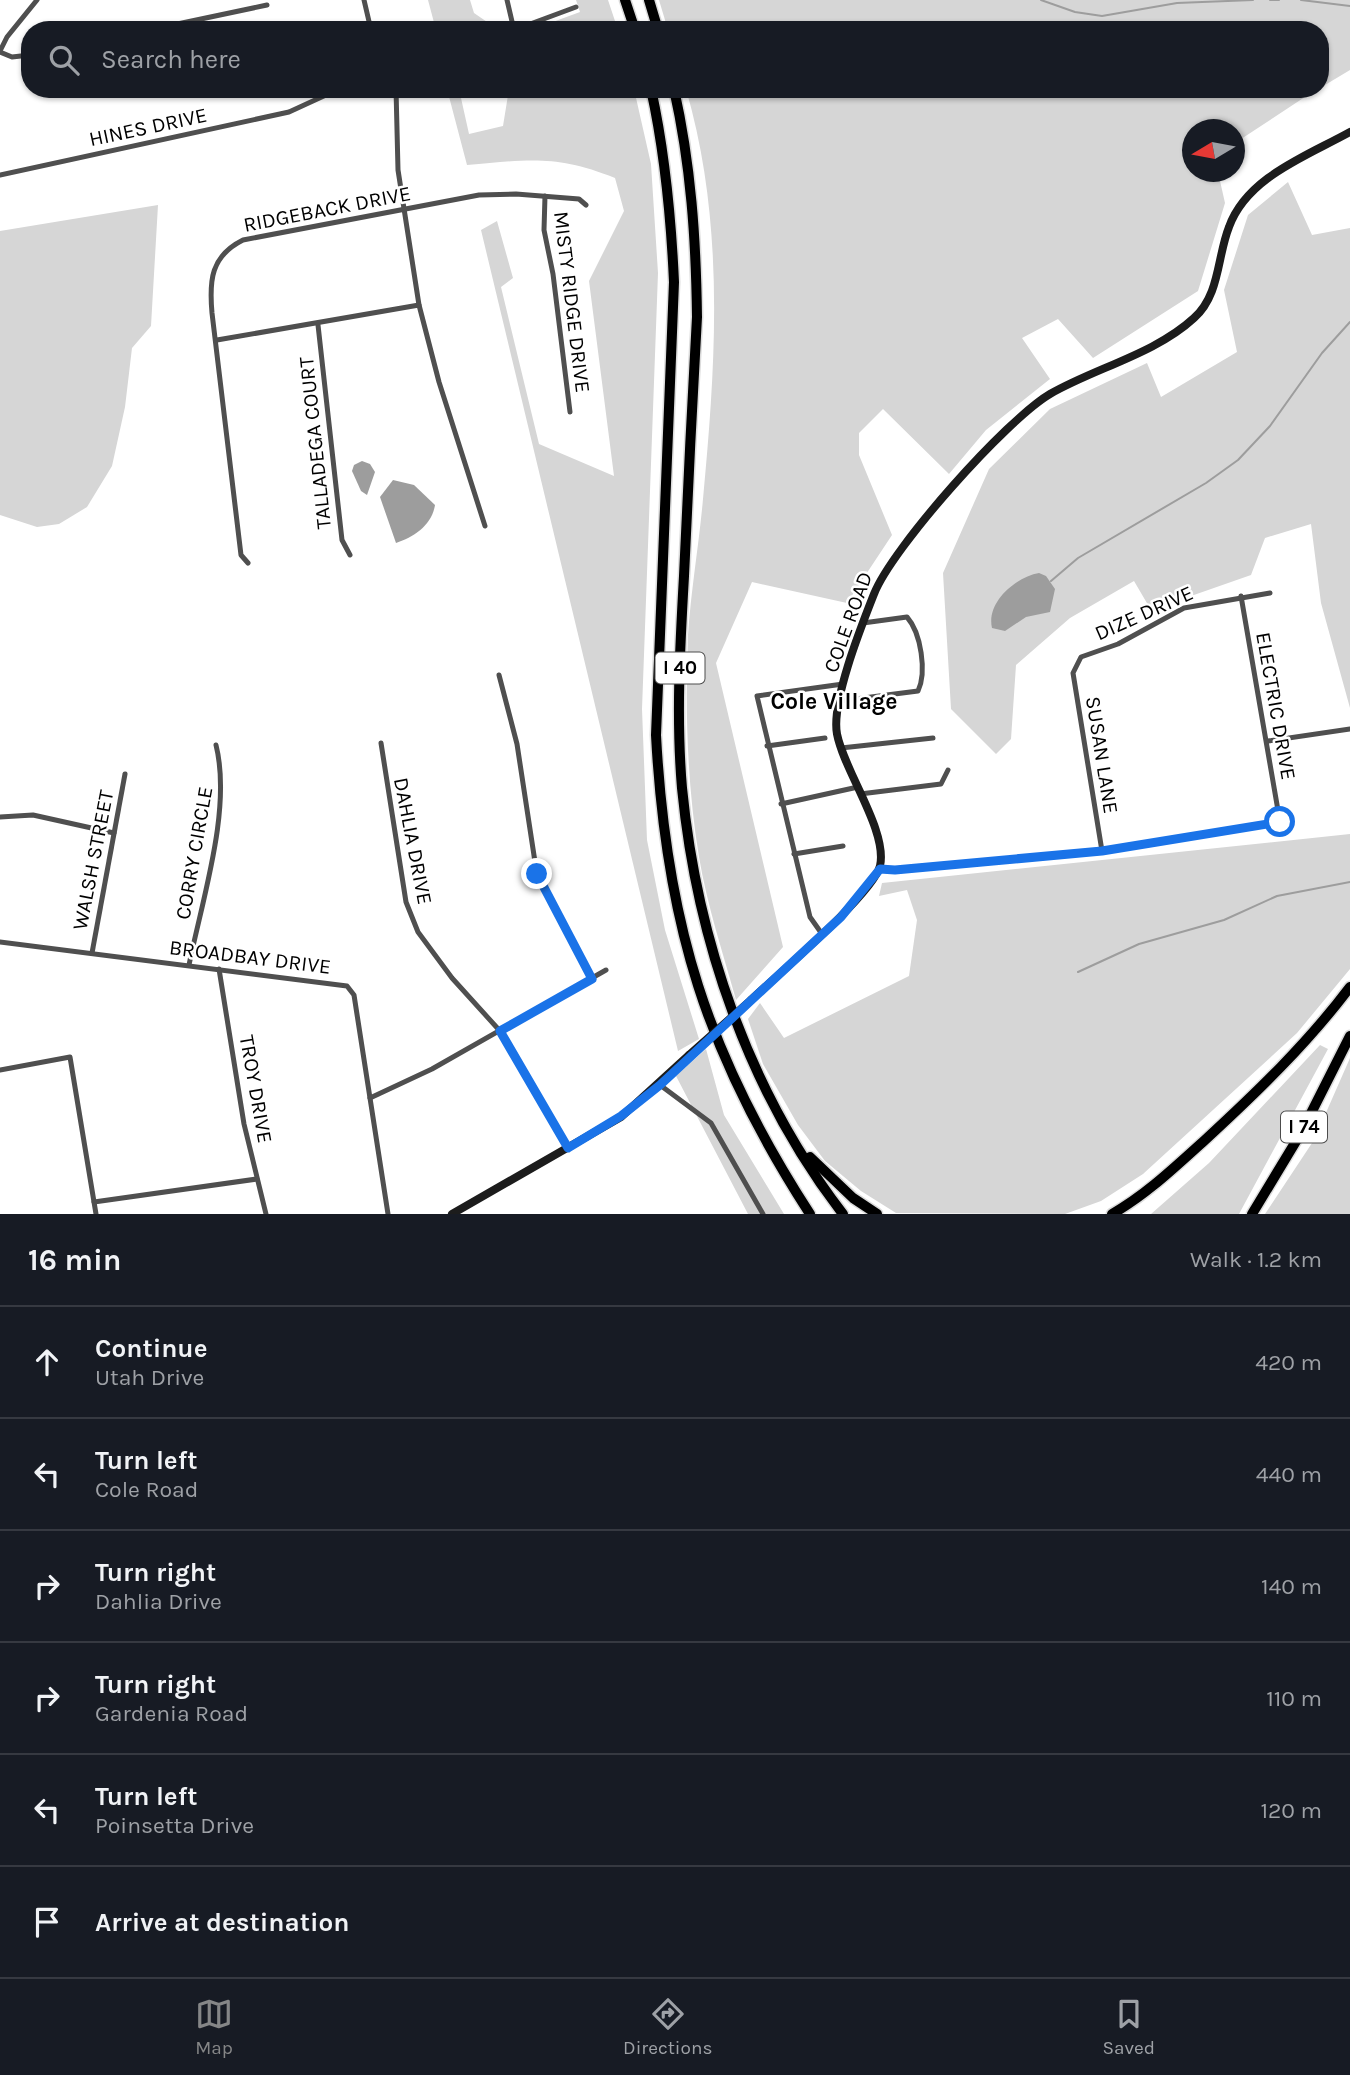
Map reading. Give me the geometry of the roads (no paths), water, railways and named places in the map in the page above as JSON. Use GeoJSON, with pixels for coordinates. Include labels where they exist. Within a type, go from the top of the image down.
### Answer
{"type":"FeatureCollection","features":[{"type":"Feature","properties":{"kind":"highway"},"geometry":{"type":"LineString","coordinates":[[625,0],[632,21]]}},
{"type":"Feature","properties":{"kind":"highway"},"geometry":{"type":"LineString","coordinates":[[649,0],[655,21]]}},
{"type":"Feature","properties":{"kind":"highway","name":"I 40"},"geometry":{"type":"LineString","coordinates":[[653,98],[671,209],[674,282],[656,735],[660,807],[669,879],[693,973],[737,1088],[762,1137],[810,1214]]}},
{"type":"Feature","properties":{"kind":"highway","name":"I 40"},"geometry":{"type":"LineString","coordinates":[[676,98],[692,191],[696,267],[680,658],[682,787],[691,856],[723,985],[760,1077],[794,1141],[843,1214]]}},
{"type":"Feature","properties":{"kind":"highway"},"geometry":{"type":"LineString","coordinates":[[1112,1214],[1153,1186],[1225,1122],[1308,1040],[1350,987]]}},
{"type":"Feature","properties":{"kind":"highway","name":"I 74"},"geometry":{"type":"LineString","coordinates":[[1252,1214],[1301,1133],[1350,1036]]}},
{"type":"Feature","properties":{"kind":"highway"},"geometry":{"type":"LineString","coordinates":[[794,1141],[846,1192],[877,1214]]}},
{"type":"Feature","properties":{"kind":"street"},"geometry":{"type":"LineString","coordinates":[[21,56],[12,57],[0,51],[7,37],[37,0]]}},
{"type":"Feature","properties":{"kind":"street"},"geometry":{"type":"LineString","coordinates":[[364,0],[369,21]]}},
{"type":"Feature","properties":{"kind":"street"},"geometry":{"type":"LineString","coordinates":[[507,0],[512,21]]}},
{"type":"Feature","properties":{"kind":"street"},"geometry":{"type":"LineString","coordinates":[[191,21],[267,5]]}},
{"type":"Feature","properties":{"kind":"street"},"geometry":{"type":"LineString","coordinates":[[538,21],[576,7]]}},
{"type":"Feature","properties":{"kind":"street","name":"HINES DRIVE"},"geometry":{"type":"LineString","coordinates":[[0,175],[289,113],[320,98]]}},
{"type":"Feature","properties":{"kind":"street"},"geometry":{"type":"LineString","coordinates":[[396,98],[398,170],[419,305],[439,382],[485,526]]}},
{"type":"Feature","properties":{"kind":"street","name":"COLE ROAD"},"geometry":{"type":"LineString","coordinates":[[880,869],[880,843],[841,748],[836,719],[844,684],[890,565],[992,445],[1023,414],[1049,394],[1155,343],[1194,318],[1205,305],[1220,269],[1229,226],[1250,194],[1270,177],[1350,132]]}},
{"type":"Feature","properties":{"kind":"street","name":"RIDGEBACK DRIVE"},"geometry":{"type":"LineString","coordinates":[[248,563],[241,555],[210,286],[213,270],[230,247],[243,240],[479,195],[579,199],[586,205]]}},
{"type":"Feature","properties":{"kind":"street","name":"MISTY RIDGE DRIVE"},"geometry":{"type":"LineString","coordinates":[[545,196],[544,230],[553,274],[570,412]]}},
{"type":"Feature","properties":{"kind":"street"},"geometry":{"type":"LineString","coordinates":[[217,340],[318,325],[419,305]]}},
{"type":"Feature","properties":{"kind":"street","name":"TALLADEGA COURT"},"geometry":{"type":"LineString","coordinates":[[318,325],[342,540],[350,555]]}},
{"type":"Feature","properties":{"kind":"street","name":"DIZE DRIVE"},"geometry":{"type":"LineString","coordinates":[[1075,663],[1081,657],[1118,644],[1184,608],[1270,593]]}},
{"type":"Feature","properties":{"kind":"street","name":"ELECTRIC DRIVE"},"geometry":{"type":"LineString","coordinates":[[1102,851],[1280,822],[1241,596]]}},
{"type":"Feature","properties":{"kind":"street"},"geometry":{"type":"LineString","coordinates":[[840,701],[918,691],[923,680],[915,627],[907,617],[867,623]]}},
{"type":"Feature","properties":{"kind":"street","name":"SUSAN LANE"},"geometry":{"type":"LineString","coordinates":[[1075,663],[1073,673],[1102,851]]}},
{"type":"Feature","properties":{"kind":"street"},"geometry":{"type":"LineString","coordinates":[[499,675],[517,744],[537,874],[592,979]]}},
{"type":"Feature","properties":{"kind":"street"},"geometry":{"type":"LineString","coordinates":[[822,934],[813,925],[781,804],[757,696],[844,684]]}},
{"type":"Feature","properties":{"kind":"street"},"geometry":{"type":"LineString","coordinates":[[1268,741],[1350,729]]}},
{"type":"Feature","properties":{"kind":"street"},"geometry":{"type":"LineString","coordinates":[[767,746],[825,738]]}},
{"type":"Feature","properties":{"kind":"street"},"geometry":{"type":"LineString","coordinates":[[841,748],[933,738]]}},
{"type":"Feature","properties":{"kind":"street","name":"DAHLIA DRIVE"},"geometry":{"type":"LineString","coordinates":[[381,743],[406,902],[418,932],[452,978],[500,1031],[568,1148]]}},
{"type":"Feature","properties":{"kind":"street","name":"CORRY CIRCLE"},"geometry":{"type":"LineString","coordinates":[[189,965],[222,799],[222,766],[216,745]]}},
{"type":"Feature","properties":{"kind":"street"},"geometry":{"type":"LineString","coordinates":[[781,804],[858,790],[941,784],[948,770]]}},
{"type":"Feature","properties":{"kind":"street","name":"WALSH STREET"},"geometry":{"type":"LineString","coordinates":[[92,953],[125,774]]}},
{"type":"Feature","properties":{"kind":"street"},"geometry":{"type":"LineString","coordinates":[[0,807],[1,817],[33,815],[114,833]]}},
{"type":"Feature","properties":{"kind":"street"},"geometry":{"type":"LineString","coordinates":[[794,854],[843,846]]}},
{"type":"Feature","properties":{"kind":"street"},"geometry":{"type":"LineString","coordinates":[[452,1214],[621,1116],[660,1085],[689,1055],[841,917],[880,869],[895,870],[1102,851]]}},
{"type":"Feature","properties":{"kind":"street","name":"BROADBAY DRIVE"},"geometry":{"type":"LineString","coordinates":[[0,942],[348,986],[354,995],[387,1214]]}},
{"type":"Feature","properties":{"kind":"street","name":"TROY DRIVE"},"geometry":{"type":"LineString","coordinates":[[219,969],[244,1124],[266,1214]]}},
{"type":"Feature","properties":{"kind":"street"},"geometry":{"type":"LineString","coordinates":[[370,1098],[411,1080],[606,970]]}},
{"type":"Feature","properties":{"kind":"street"},"geometry":{"type":"LineString","coordinates":[[0,1070],[71,1057],[96,1214]]}},
{"type":"Feature","properties":{"kind":"street"},"geometry":{"type":"LineString","coordinates":[[660,1085],[711,1123],[763,1214]]}},
{"type":"Feature","properties":{"kind":"street"},"geometry":{"type":"LineString","coordinates":[[94,1202],[257,1179]]}},
{"type":"Feature","properties":{"kind":"waterway"},"geometry":{"type":"LineString","coordinates":[[1041,0],[1075,12],[1102,16],[1177,3],[1253,0]]}},
{"type":"Feature","properties":{"kind":"waterway"},"geometry":{"type":"LineString","coordinates":[[1270,0],[1279,0]]}},
{"type":"Feature","properties":{"kind":"waterway"},"geometry":{"type":"LineString","coordinates":[[1301,0],[1350,6]]}},
{"type":"Feature","properties":{"kind":"waterway"},"geometry":{"type":"LineString","coordinates":[[1051,581],[1078,558],[1206,483],[1238,460],[1270,426],[1322,353],[1350,322]]}},
{"type":"Feature","properties":{"kind":"waterway"},"geometry":{"type":"LineString","coordinates":[[1078,972],[1139,944],[1224,920],[1277,896],[1350,882]]}},
{"type":"Feature","properties":{"kind":"district","name":"Cole Village"},"geometry":{"type":"Point","coordinates":[834,701]}}]}
